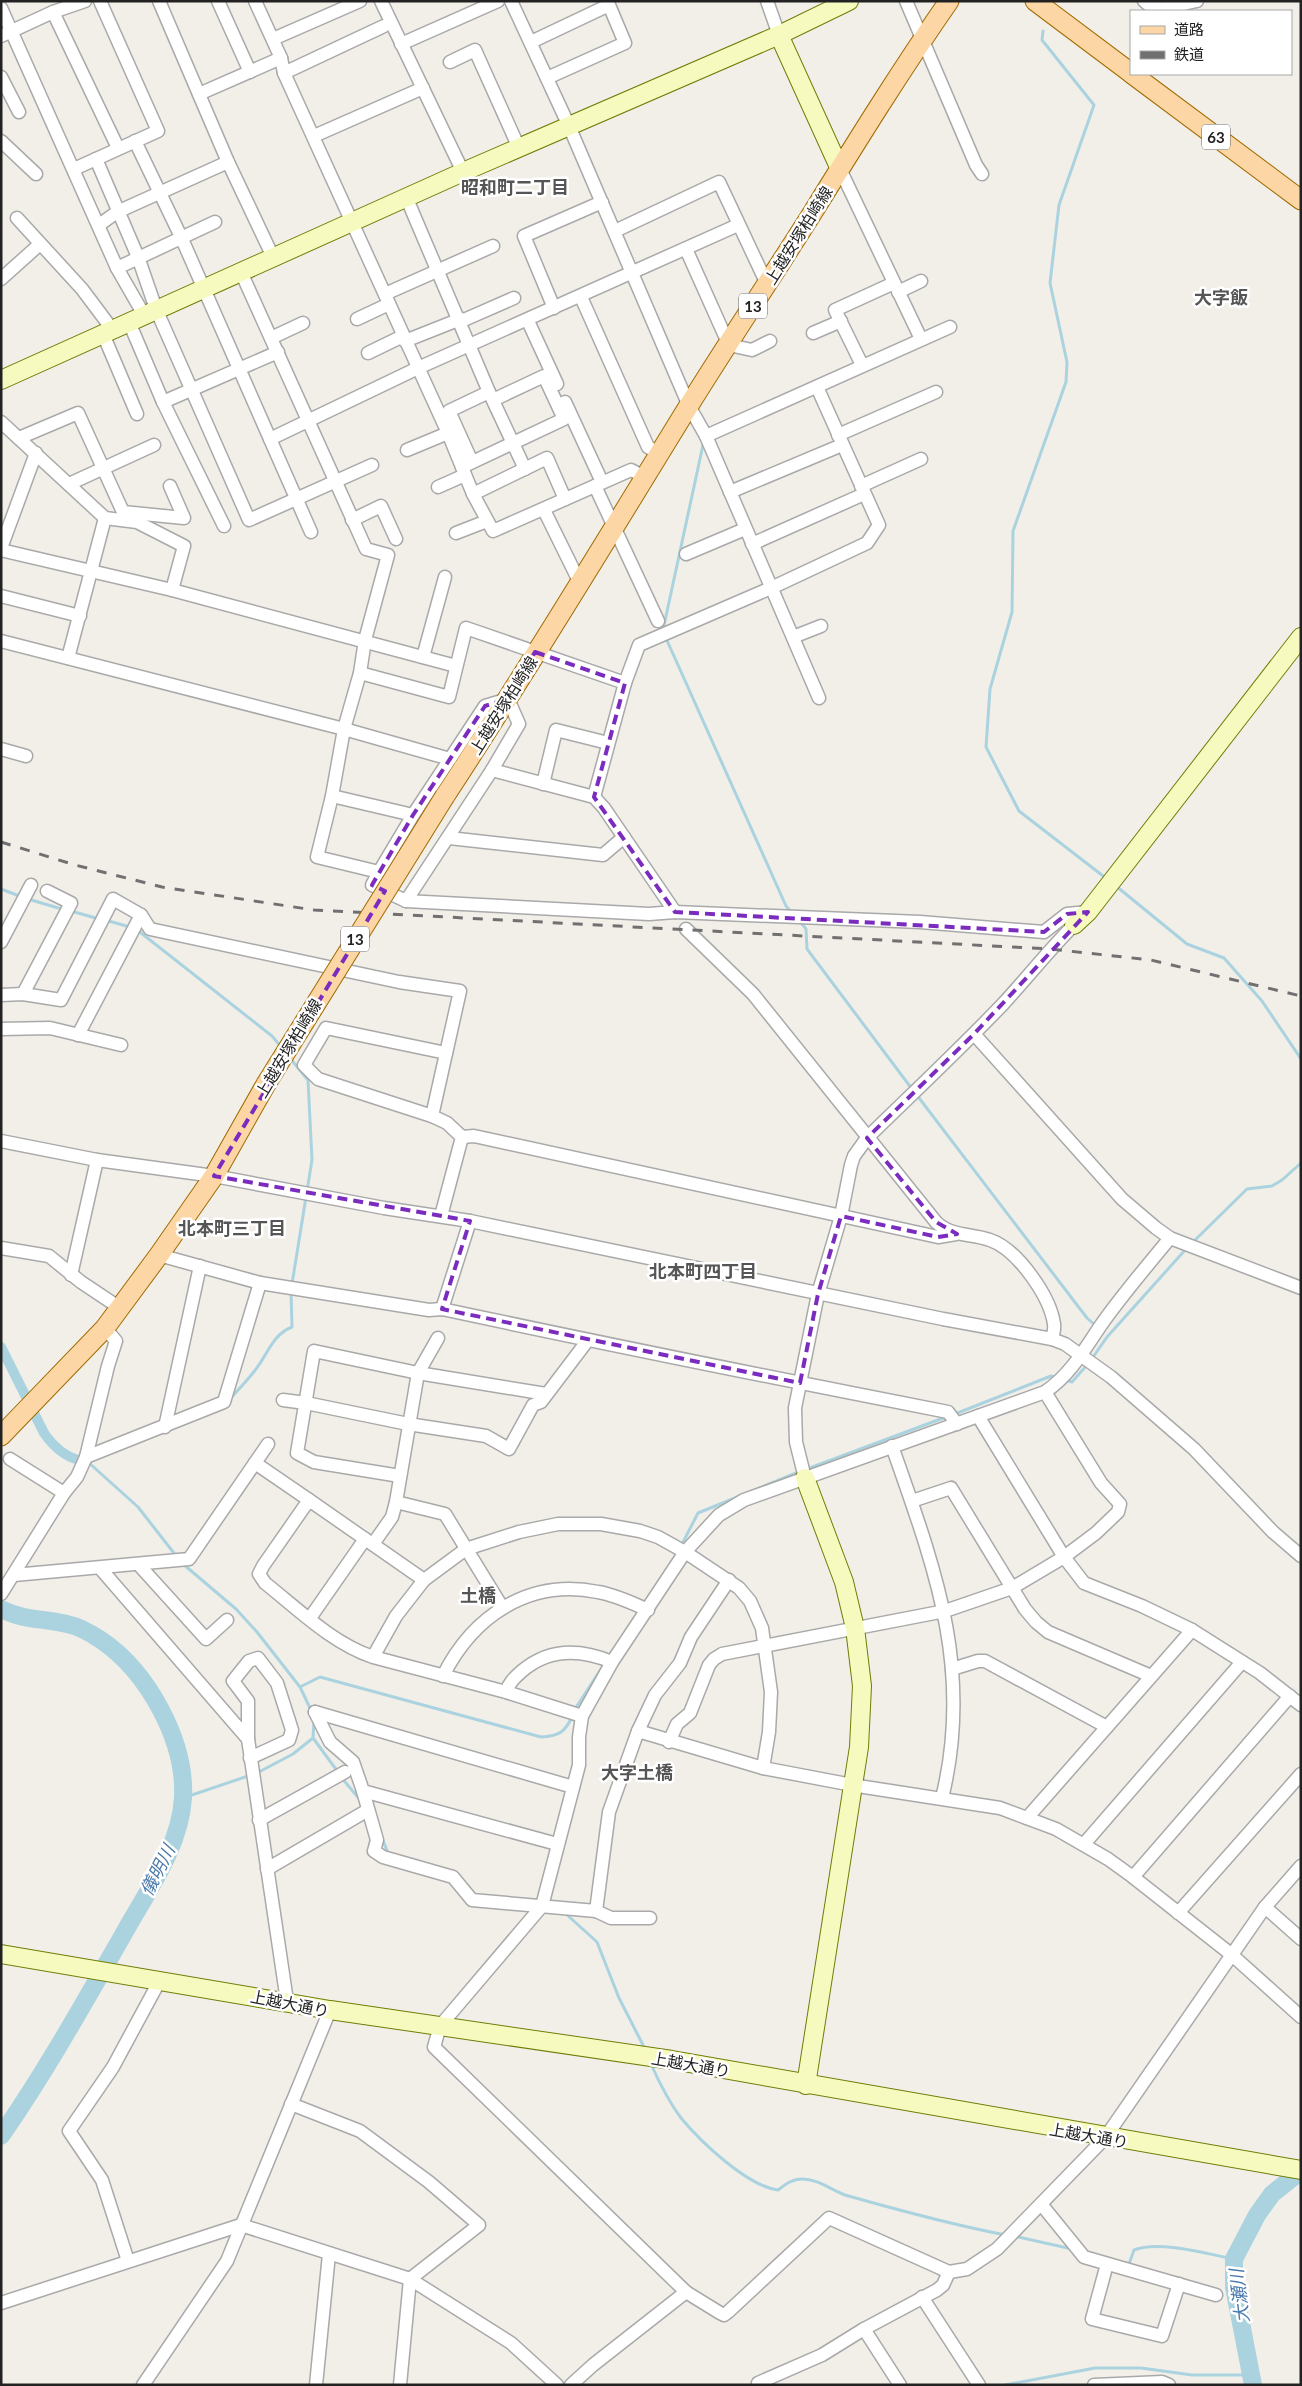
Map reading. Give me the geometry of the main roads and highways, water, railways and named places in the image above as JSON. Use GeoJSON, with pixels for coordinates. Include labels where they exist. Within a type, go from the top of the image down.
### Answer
{"type":"FeatureCollection","features":[{"type":"Feature","properties":{"kind":"main road","name":"上越安塚柏崎線"},"geometry":{"type":"LineString","coordinates":[[1,1436],[42,1396],[105,1328],[214,1176],[266,1084],[445,796],[508,699],[535,652],[614,529],[839,167],[949,1]]}},
{"type":"Feature","properties":{"kind":"main road","name":"63"},"geometry":{"type":"LineString","coordinates":[[1034,1],[1130,72]]}},
{"type":"Feature","properties":{"kind":"main road","name":"63"},"geometry":{"type":"LineString","coordinates":[[1135,75],[1301,200]]}},
{"type":"Feature","properties":{"kind":"waterway"},"geometry":{"type":"LineString","coordinates":[[1043,31],[1042,40],[1094,105],[1059,205],[1050,283],[1067,362],[1066,382],[1013,531],[1012,612],[990,689],[986,747],[1019,811],[1107,879]]}},
{"type":"Feature","properties":{"kind":"waterway"},"geometry":{"type":"LineString","coordinates":[[663,630],[703,445]]}},
{"type":"Feature","properties":{"kind":"waterway"},"geometry":{"type":"LineString","coordinates":[[665,636],[786,906],[793,914]]}},
{"type":"Feature","properties":{"kind":"waterway"},"geometry":{"type":"LineString","coordinates":[[1116,886],[1187,944],[1224,958],[1262,1001],[1301,1059]]}},
{"type":"Feature","properties":{"kind":"waterway"},"geometry":{"type":"LineString","coordinates":[[1,889],[22,897]]}},
{"type":"Feature","properties":{"kind":"waterway"},"geometry":{"type":"LineString","coordinates":[[28,899],[65,910]]}},
{"type":"Feature","properties":{"kind":"waterway"},"geometry":{"type":"LineString","coordinates":[[71,911],[99,919]]}},
{"type":"Feature","properties":{"kind":"waterway"},"geometry":{"type":"LineString","coordinates":[[105,920],[130,927]]}},
{"type":"Feature","properties":{"kind":"waterway"},"geometry":{"type":"LineString","coordinates":[[799,920],[806,929],[807,949],[912,1089]]}},
{"type":"Feature","properties":{"kind":"waterway"},"geometry":{"type":"LineString","coordinates":[[136,929],[272,1036],[282,1048]]}},
{"type":"Feature","properties":{"kind":"waterway"},"geometry":{"type":"LineString","coordinates":[[289,1057],[308,1080],[312,1160],[307,1191]]}},
{"type":"Feature","properties":{"kind":"waterway"},"geometry":{"type":"LineString","coordinates":[[916,1094],[1087,1318],[1096,1326]]}},
{"type":"Feature","properties":{"kind":"waterway"},"geometry":{"type":"LineString","coordinates":[[1192,1243],[1247,1189],[1272,1186],[1282,1180],[1301,1163]]}},
{"type":"Feature","properties":{"kind":"waterway"},"geometry":{"type":"LineString","coordinates":[[292,1284],[306,1197]]}},
{"type":"Feature","properties":{"kind":"waterway"},"geometry":{"type":"LineString","coordinates":[[1091,1360],[1107,1337],[1186,1249]]}},
{"type":"Feature","properties":{"kind":"waterway"},"geometry":{"type":"LineString","coordinates":[[229,1400],[253,1373],[275,1340],[285,1330],[292,1327],[291,1291]]}},
{"type":"Feature","properties":{"kind":"waterway"},"geometry":{"type":"LineString","coordinates":[[1,1347],[44,1433],[59,1450],[79,1460]]}},
{"type":"Feature","properties":{"kind":"waterway"},"geometry":{"type":"LineString","coordinates":[[1064,1380],[1072,1382],[1087,1365]]}},
{"type":"Feature","properties":{"kind":"waterway"},"geometry":{"type":"LineString","coordinates":[[955,1414],[1051,1376],[1058,1378]]}},
{"type":"Feature","properties":{"kind":"waterway"},"geometry":{"type":"LineString","coordinates":[[807,1469],[946,1417]]}},
{"type":"Feature","properties":{"kind":"waterway"},"geometry":{"type":"LineString","coordinates":[[88,1462],[138,1507],[177,1557]]}},
{"type":"Feature","properties":{"kind":"waterway"},"geometry":{"type":"LineString","coordinates":[[681,1546],[698,1513],[801,1471]]}},
{"type":"Feature","properties":{"kind":"waterway"},"geometry":{"type":"LineString","coordinates":[[183,1564],[236,1609],[257,1632],[300,1687],[311,1710]]}},
{"type":"Feature","properties":{"kind":"waterway","name":"儀明川"},"geometry":{"type":"LineString","coordinates":[[1,1609],[18,1616],[58,1622],[80,1628],[101,1640],[134,1670],[161,1710],[171,1731],[182,1776],[183,1798],[181,1817],[176,1835],[160,1870],[64,2037],[34,2087],[1,2136]]}},
{"type":"Feature","properties":{"kind":"waterway"},"geometry":{"type":"LineString","coordinates":[[575,1709],[603,1666]]}},
{"type":"Feature","properties":{"kind":"waterway"},"geometry":{"type":"LineString","coordinates":[[300,1687],[320,1677],[541,1737],[553,1736],[561,1732],[573,1715]]}},
{"type":"Feature","properties":{"kind":"waterway"},"geometry":{"type":"LineString","coordinates":[[314,1721],[313,1738],[338,1772]]}},
{"type":"Feature","properties":{"kind":"waterway"},"geometry":{"type":"LineString","coordinates":[[257,1773],[293,1754],[313,1738]]}},
{"type":"Feature","properties":{"kind":"waterway"},"geometry":{"type":"LineString","coordinates":[[183,1798],[251,1775]]}},
{"type":"Feature","properties":{"kind":"waterway"},"geometry":{"type":"LineString","coordinates":[[341,1777],[361,1801]]}},
{"type":"Feature","properties":{"kind":"waterway"},"geometry":{"type":"LineString","coordinates":[[382,1838],[388,1853]]}},
{"type":"Feature","properties":{"kind":"waterway"},"geometry":{"type":"LineString","coordinates":[[565,1913],[597,1942],[619,1998],[645,2049]]}},
{"type":"Feature","properties":{"kind":"waterway"},"geometry":{"type":"LineString","coordinates":[[651,2064],[672,2105],[700,2139],[725,2162],[766,2187],[778,2190],[792,2181],[808,2179],[845,2195],[865,2201],[945,2222],[1006,2235]]}},
{"type":"Feature","properties":{"kind":"waterway","name":"大瀬川"},"geometry":{"type":"LineString","coordinates":[[1253,2385],[1234,2287],[1234,2259],[1257,2215],[1272,2194],[1301,2171]]}},
{"type":"Feature","properties":{"kind":"waterway"},"geometry":{"type":"LineString","coordinates":[[1014,2236],[1072,2249]]}},
{"type":"Feature","properties":{"kind":"waterway"},"geometry":{"type":"LineString","coordinates":[[1126,2263],[1129,2264],[1134,2250],[1157,2246],[1184,2249],[1234,2259]]}},
{"type":"Feature","properties":{"kind":"waterway"},"geometry":{"type":"LineString","coordinates":[[1005,2385],[1095,2368],[1141,2368],[1192,2375],[1250,2375]]}},
{"type":"Feature","properties":{"kind":"railway"},"geometry":{"type":"LineString","coordinates":[[1,842],[75,865],[162,887],[314,910],[1050,949],[1151,960],[1301,996]]}},
{"type":"Feature","properties":{"kind":"district","name":"昭和町二丁目"},"geometry":{"type":"Point","coordinates":[515,187]}},
{"type":"Feature","properties":{"kind":"district","name":"大字飯"},"geometry":{"type":"Point","coordinates":[1221,297]}},
{"type":"Feature","properties":{"kind":"district","name":"北本町三丁目"},"geometry":{"type":"Point","coordinates":[232,1228]}},
{"type":"Feature","properties":{"kind":"district","name":"北本町四丁目"},"geometry":{"type":"Point","coordinates":[703,1271]}},
{"type":"Feature","properties":{"kind":"district","name":"土橋"},"geometry":{"type":"Point","coordinates":[478,1595]}},
{"type":"Feature","properties":{"kind":"district","name":"大字土橋"},"geometry":{"type":"Point","coordinates":[637,1772]}}]}
